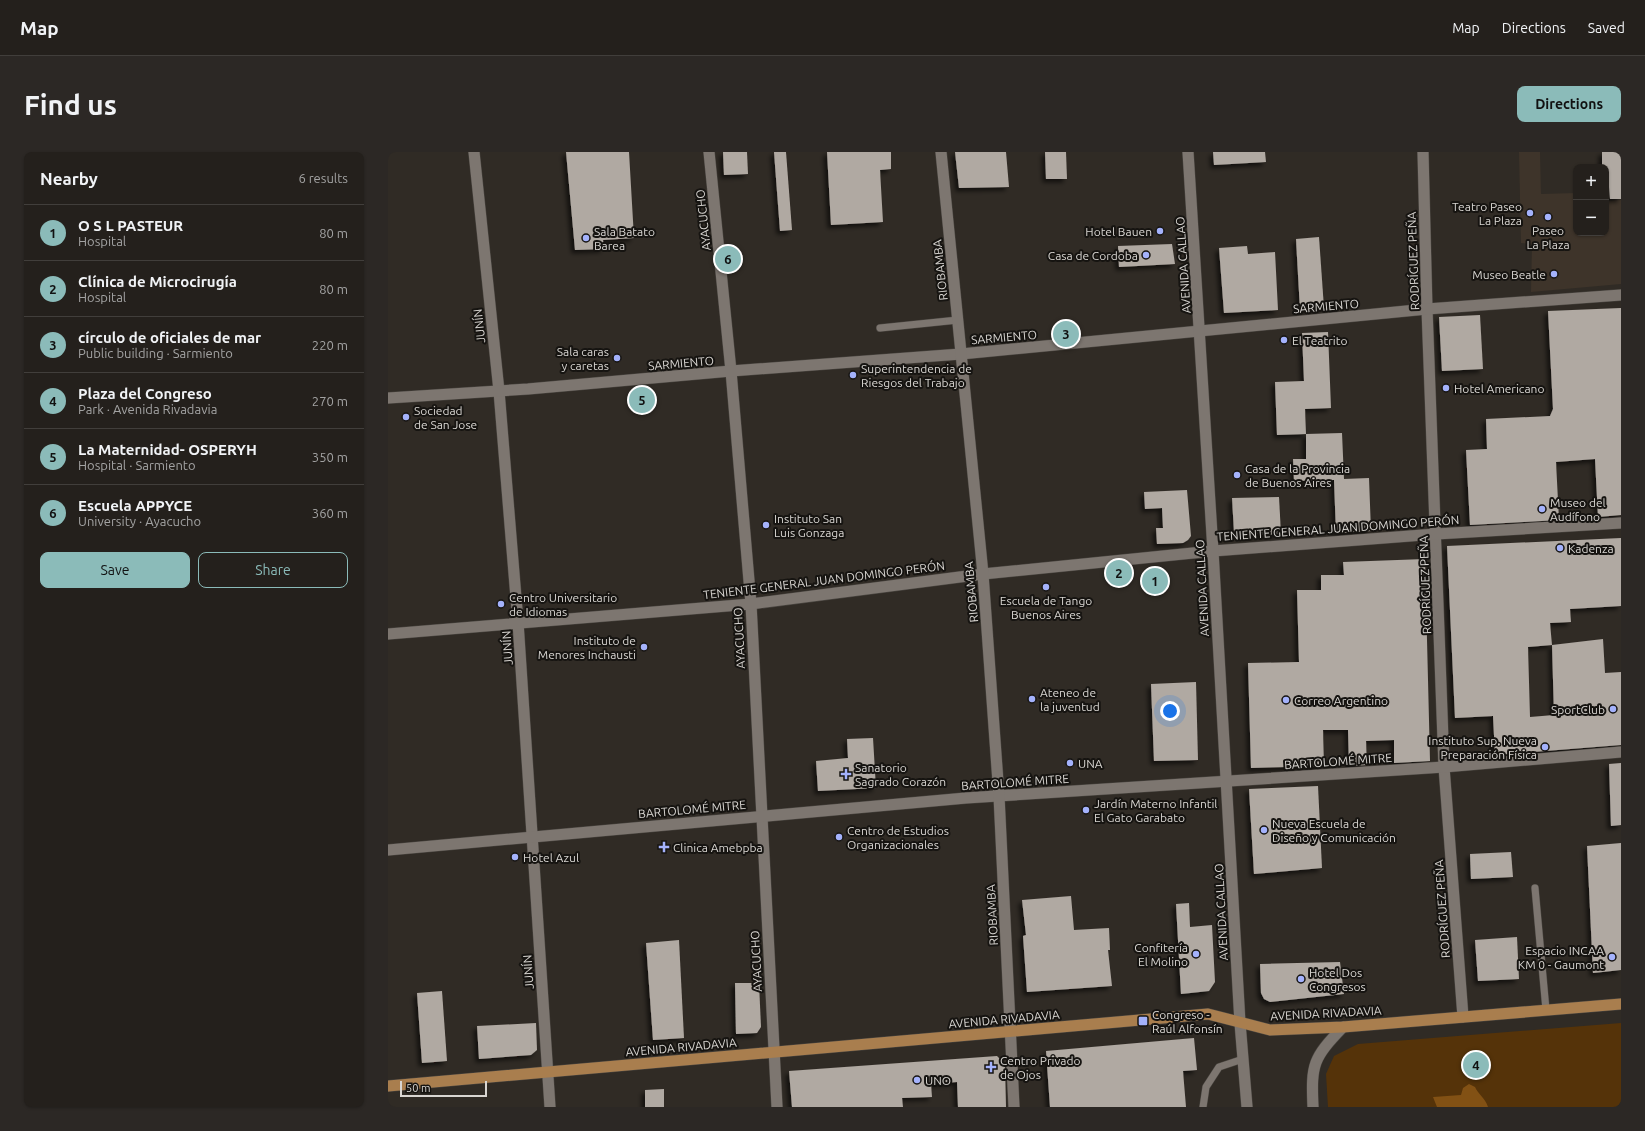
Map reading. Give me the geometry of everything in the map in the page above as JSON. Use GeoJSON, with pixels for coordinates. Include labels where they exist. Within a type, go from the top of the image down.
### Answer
{"type":"FeatureCollection","features":[{"type":"Feature","properties":{"kind":"main road","name":"AVENIDA RIVADAVIA"},"geometry":{"type":"LineString","coordinates":[[388,1086],[1208,1014],[1270,1030],[1343,1027],[1621,1004]]}},
{"type":"Feature","properties":{"kind":"street","name":"JUNÍN"},"geometry":{"type":"LineString","coordinates":[[474,152],[499,391],[518,622],[550,1107]]}},
{"type":"Feature","properties":{"kind":"street","name":"AYACUCHO"},"geometry":{"type":"LineString","coordinates":[[709,152],[731,371],[750,604],[777,1107]]}},
{"type":"Feature","properties":{"kind":"street","name":"RIOBAMBA"},"geometry":{"type":"LineString","coordinates":[[941,152],[983,574],[1000,796],[1014,1107]]}},
{"type":"Feature","properties":{"kind":"street","name":"AVENIDA CALLAO"},"geometry":{"type":"LineString","coordinates":[[1188,152],[1214,550],[1240,1023],[1247,1107]]}},
{"type":"Feature","properties":{"kind":"street","name":"RODRÍGUEZ PEÑA"},"geometry":{"type":"LineString","coordinates":[[1423,152],[1427,309],[1444,767],[1463,1017]]}},
{"type":"Feature","properties":{"kind":"street","name":"SARMIENTO"},"geometry":{"type":"LineString","coordinates":[[388,398],[499,391],[731,371],[961,354],[1427,309],[1621,295]]}},
{"type":"Feature","properties":{"kind":"street","name":"TENIENTE GENERAL JUAN DOMINGO PERÓN"},"geometry":{"type":"LineString","coordinates":[[388,634],[518,622],[750,604],[983,574],[1214,550],[1436,534],[1621,523]]}},
{"type":"Feature","properties":{"kind":"street","name":"BARTOLOMÉ MITRE"},"geometry":{"type":"LineString","coordinates":[[388,850],[1000,796],[1444,767],[1621,752]]}},
{"type":"Feature","properties":{"kind":"street"},"geometry":{"type":"LineString","coordinates":[[1313,1107],[1312,1079],[1315,1064],[1326,1044],[1343,1027]]}},
{"type":"Feature","properties":{"kind":"lane"},"geometry":{"type":"LineString","coordinates":[[880,328],[958,320]]}},
{"type":"Feature","properties":{"kind":"lane"},"geometry":{"type":"LineString","coordinates":[[1535,888],[1546,1010]]}},
{"type":"Feature","properties":{"kind":"lane"},"geometry":{"type":"LineString","coordinates":[[1606,1006],[1621,1010]]}},
{"type":"Feature","properties":{"kind":"lane"},"geometry":{"type":"LineString","coordinates":[[1203,1107],[1206,1088],[1219,1067],[1243,1058]]}},
{"type":"Feature","properties":{"kind":"shaded area","name":"Paseo La Plaza"},"geometry":{"type":"Polygon","coordinates":[[[1519,152],[1540,152],[1541,194],[1573,193],[1573,236],[1609,236],[1609,201],[1621,200],[1621,284],[1531,292],[1532,244],[1521,243],[1519,152]]]}},
{"type":"Feature","properties":{"kind":"shaded area"},"geometry":{"type":"Polygon","coordinates":[[[1621,1023],[1621,1107],[1328,1107],[1326,1074],[1334,1056],[1358,1044],[1621,1023]]]}},
{"type":"Feature","properties":{"kind":"shaded area"},"geometry":{"type":"Polygon","coordinates":[[[1469,1084],[1475,1087],[1488,1107],[1437,1107],[1433,1097],[1461,1095],[1463,1088],[1469,1084]]]}},
{"type":"Feature","properties":{"kind":"building"},"geometry":{"type":"Polygon","coordinates":[[[566,152],[629,152],[634,238],[603,240],[604,249],[575,250],[566,152]]]}},
{"type":"Feature","properties":{"kind":"building"},"geometry":{"type":"Polygon","coordinates":[[[723,152],[747,152],[748,174],[724,175],[723,152]]]}},
{"type":"Feature","properties":{"kind":"building"},"geometry":{"type":"Polygon","coordinates":[[[774,152],[786,152],[792,230],[780,231],[774,152]]]}},
{"type":"Feature","properties":{"kind":"building"},"geometry":{"type":"Polygon","coordinates":[[[827,152],[891,152],[891,169],[880,170],[883,222],[831,225],[827,152]]]}},
{"type":"Feature","properties":{"kind":"building"},"geometry":{"type":"Polygon","coordinates":[[[955,152],[1006,152],[1009,187],[959,188],[955,152]]]}},
{"type":"Feature","properties":{"kind":"building"},"geometry":{"type":"Polygon","coordinates":[[[1045,152],[1066,152],[1067,179],[1046,179],[1045,152]]]}},
{"type":"Feature","properties":{"kind":"building"},"geometry":{"type":"Polygon","coordinates":[[[1213,152],[1265,152],[1266,162],[1214,165],[1213,152]]]}},
{"type":"Feature","properties":{"kind":"building"},"geometry":{"type":"Polygon","coordinates":[[[1602,152],[1621,152],[1621,199],[1610,199],[1609,164],[1602,164],[1602,152]]]}},
{"type":"Feature","properties":{"kind":"building"},"geometry":{"type":"Polygon","coordinates":[[[1319,237],[1324,308],[1300,310],[1296,239],[1319,237]]]}},
{"type":"Feature","properties":{"kind":"building","name":"Casa de Cordoba"},"geometry":{"type":"Polygon","coordinates":[[[1172,244],[1175,264],[1119,267],[1118,246],[1172,244]]]}},
{"type":"Feature","properties":{"kind":"building"},"geometry":{"type":"Polygon","coordinates":[[[1247,246],[1248,254],[1275,252],[1278,310],[1224,313],[1219,248],[1247,246]]]}},
{"type":"Feature","properties":{"kind":"building"},"geometry":{"type":"Polygon","coordinates":[[[1621,308],[1621,515],[1598,517],[1595,459],[1556,462],[1559,520],[1470,525],[1466,450],[1487,449],[1486,419],[1550,416],[1553,409],[1548,311],[1621,308]]]}},
{"type":"Feature","properties":{"kind":"building"},"geometry":{"type":"Polygon","coordinates":[[[1480,315],[1483,369],[1442,371],[1439,317],[1480,315]]]}},
{"type":"Feature","properties":{"kind":"building"},"geometry":{"type":"Polygon","coordinates":[[[1328,332],[1331,408],[1305,409],[1306,434],[1277,435],[1275,382],[1304,381],[1302,333],[1328,332]]]}},
{"type":"Feature","properties":{"kind":"building"},"geometry":{"type":"Polygon","coordinates":[[[1342,433],[1344,479],[1369,478],[1371,531],[1336,533],[1334,480],[1294,481],[1293,459],[1306,459],[1306,434],[1342,433]]]}},
{"type":"Feature","properties":{"kind":"building"},"geometry":{"type":"Polygon","coordinates":[[[1187,490],[1191,536],[1183,543],[1157,544],[1156,528],[1163,528],[1162,508],[1145,509],[1144,492],[1187,490]]]}},
{"type":"Feature","properties":{"kind":"building"},"geometry":{"type":"Polygon","coordinates":[[[1279,497],[1281,534],[1241,536],[1234,532],[1232,498],[1279,497]]]}},
{"type":"Feature","properties":{"kind":"building"},"geometry":{"type":"Polygon","coordinates":[[[1621,538],[1621,606],[1570,609],[1571,622],[1550,623],[1552,645],[1603,639],[1605,673],[1621,672],[1621,745],[1495,755],[1493,716],[1455,718],[1447,546],[1621,538]],[[1552,645],[1528,647],[1530,717],[1554,715],[1552,645]]]}},
{"type":"Feature","properties":{"kind":"building"},"geometry":{"type":"Polygon","coordinates":[[[1425,559],[1430,761],[1394,763],[1394,740],[1366,741],[1367,765],[1349,766],[1348,730],[1323,730],[1324,766],[1251,768],[1248,663],[1299,662],[1297,590],[1321,590],[1321,575],[1344,575],[1343,562],[1425,559]]]}},
{"type":"Feature","properties":{"kind":"building"},"geometry":{"type":"Polygon","coordinates":[[[1196,682],[1198,760],[1154,761],[1151,684],[1196,682]]]}},
{"type":"Feature","properties":{"kind":"building","name":"Sanatorio Sagrado Corazón"},"geometry":{"type":"Polygon","coordinates":[[[873,738],[876,788],[818,791],[816,761],[848,758],[847,739],[873,738]]]}},
{"type":"Feature","properties":{"kind":"building"},"geometry":{"type":"Polygon","coordinates":[[[1621,763],[1621,825],[1611,826],[1609,764],[1621,763]]]}},
{"type":"Feature","properties":{"kind":"building"},"geometry":{"type":"Polygon","coordinates":[[[1318,786],[1322,868],[1254,874],[1249,789],[1318,786]]]}},
{"type":"Feature","properties":{"kind":"building"},"geometry":{"type":"Polygon","coordinates":[[[1621,843],[1621,970],[1593,973],[1587,846],[1621,843]]]}},
{"type":"Feature","properties":{"kind":"building"},"geometry":{"type":"Polygon","coordinates":[[[1511,852],[1513,877],[1471,879],[1470,854],[1511,852]]]}},
{"type":"Feature","properties":{"kind":"building"},"geometry":{"type":"Polygon","coordinates":[[[1071,896],[1074,930],[1109,928],[1110,950],[1108,950],[1112,986],[1027,992],[1023,936],[1026,935],[1022,900],[1071,896]]]}},
{"type":"Feature","properties":{"kind":"building","name":"Confitería El Molino"},"geometry":{"type":"Polygon","coordinates":[[[1189,903],[1190,927],[1212,925],[1215,982],[1209,991],[1181,994],[1176,904],[1189,903]]]}},
{"type":"Feature","properties":{"kind":"building"},"geometry":{"type":"Polygon","coordinates":[[[1517,937],[1519,979],[1478,981],[1475,940],[1517,937]]]}},
{"type":"Feature","properties":{"kind":"building"},"geometry":{"type":"Polygon","coordinates":[[[679,940],[684,1038],[653,1040],[646,943],[679,940]]]}},
{"type":"Feature","properties":{"kind":"building","name":"Hotel Dos Congresos"},"geometry":{"type":"Polygon","coordinates":[[[1340,962],[1344,994],[1270,1002],[1264,999],[1261,993],[1260,964],[1340,962]]]}},
{"type":"Feature","properties":{"kind":"building"},"geometry":{"type":"Polygon","coordinates":[[[735,983],[759,983],[761,1027],[757,1033],[736,1034],[735,983]]]}},
{"type":"Feature","properties":{"kind":"building"},"geometry":{"type":"Polygon","coordinates":[[[442,991],[447,1061],[422,1063],[417,993],[442,991]]]}},
{"type":"Feature","properties":{"kind":"building"},"geometry":{"type":"Polygon","coordinates":[[[536,1023],[537,1050],[531,1055],[479,1059],[477,1026],[536,1023]]]}},
{"type":"Feature","properties":{"kind":"building"},"geometry":{"type":"Polygon","coordinates":[[[1194,1038],[1197,1070],[1183,1071],[1186,1107],[1050,1107],[1046,1051],[1194,1038]]]}},
{"type":"Feature","properties":{"kind":"building"},"geometry":{"type":"Polygon","coordinates":[[[997,1056],[1005,1064],[1006,1107],[958,1107],[957,1082],[931,1084],[932,1097],[902,1098],[903,1107],[792,1107],[789,1071],[997,1056]]]}},
{"type":"Feature","properties":{"kind":"building"},"geometry":{"type":"Polygon","coordinates":[[[664,1089],[664,1107],[645,1107],[645,1090],[664,1089]]]}},
{"type":"Feature","properties":{"kind":"place","name":"Teatro Paseo La Plaza"},"geometry":{"type":"Point","coordinates":[1530,213]}},
{"type":"Feature","properties":{"kind":"place","name":"Paseo La Plaza"},"geometry":{"type":"Point","coordinates":[1548,217]}},
{"type":"Feature","properties":{"kind":"place","name":"Hotel Bauen"},"geometry":{"type":"Point","coordinates":[1160,231]}},
{"type":"Feature","properties":{"kind":"place","name":"Sala Batato Barea"},"geometry":{"type":"Point","coordinates":[586,238]}},
{"type":"Feature","properties":{"kind":"place","name":"Casa de Cordoba"},"geometry":{"type":"Point","coordinates":[1146,255]}},
{"type":"Feature","properties":{"kind":"place","name":"Escuela APPYCE"},"geometry":{"type":"Point","coordinates":[728,259]}},
{"type":"Feature","properties":{"kind":"place","name":"Museo Beatle"},"geometry":{"type":"Point","coordinates":[1554,274]}},
{"type":"Feature","properties":{"kind":"place","name":"círculo de oficiales de mar"},"geometry":{"type":"Point","coordinates":[1066,334]}},
{"type":"Feature","properties":{"kind":"place","name":"El Teatrito"},"geometry":{"type":"Point","coordinates":[1284,340]}},
{"type":"Feature","properties":{"kind":"place","name":"Sala caras y caretas"},"geometry":{"type":"Point","coordinates":[617,358]}},
{"type":"Feature","properties":{"kind":"place","name":"Superintendencia de Riesgos del Trabajo"},"geometry":{"type":"Point","coordinates":[853,375]}},
{"type":"Feature","properties":{"kind":"place","name":"Hotel Americano"},"geometry":{"type":"Point","coordinates":[1446,388]}},
{"type":"Feature","properties":{"kind":"place","name":"La Maternidad- OSPERYH"},"geometry":{"type":"Point","coordinates":[642,400]}},
{"type":"Feature","properties":{"kind":"place","name":"Sociedad de San Jose"},"geometry":{"type":"Point","coordinates":[406,417]}},
{"type":"Feature","properties":{"kind":"place","name":"Casa de la Provincia de Buenos Aires"},"geometry":{"type":"Point","coordinates":[1237,475]}},
{"type":"Feature","properties":{"kind":"place","name":"Museo del Audífono"},"geometry":{"type":"Point","coordinates":[1542,509]}},
{"type":"Feature","properties":{"kind":"place","name":"Instituto San Luis Gonzaga"},"geometry":{"type":"Point","coordinates":[766,525]}},
{"type":"Feature","properties":{"kind":"place","name":"Kadenza"},"geometry":{"type":"Point","coordinates":[1560,548]}},
{"type":"Feature","properties":{"kind":"place","name":"Clínica de Microcirugía"},"geometry":{"type":"Point","coordinates":[1119,573]}},
{"type":"Feature","properties":{"kind":"place","name":"O S L PASTEUR"},"geometry":{"type":"Point","coordinates":[1155,581]}},
{"type":"Feature","properties":{"kind":"place","name":"Escuela de Tango Buenos Aires"},"geometry":{"type":"Point","coordinates":[1046,587]}},
{"type":"Feature","properties":{"kind":"place","name":"Centro Universitario de Idiomas"},"geometry":{"type":"Point","coordinates":[501,604]}},
{"type":"Feature","properties":{"kind":"place","name":"Instituto de Menores Inchausti"},"geometry":{"type":"Point","coordinates":[644,647]}},
{"type":"Feature","properties":{"kind":"place","name":"Ateneo de la juventud"},"geometry":{"type":"Point","coordinates":[1032,699]}},
{"type":"Feature","properties":{"kind":"place","name":"Correo Argentino"},"geometry":{"type":"Point","coordinates":[1286,700]}},
{"type":"Feature","properties":{"kind":"place","name":"SportClub"},"geometry":{"type":"Point","coordinates":[1613,709]}},
{"type":"Feature","properties":{"kind":"place","name":"Instituto Sup. Nueva Preparación Física"},"geometry":{"type":"Point","coordinates":[1545,747]}},
{"type":"Feature","properties":{"kind":"place","name":"UNA"},"geometry":{"type":"Point","coordinates":[1070,763]}},
{"type":"Feature","properties":{"kind":"place","name":"Sanatorio Sagrado Corazón"},"geometry":{"type":"Point","coordinates":[846,774]}},
{"type":"Feature","properties":{"kind":"place","name":"Jardín Materno Infantil El Gato Garabato"},"geometry":{"type":"Point","coordinates":[1086,810]}},
{"type":"Feature","properties":{"kind":"place","name":"Nueva Escuela de Diseño y Comunicación"},"geometry":{"type":"Point","coordinates":[1264,830]}},
{"type":"Feature","properties":{"kind":"place","name":"Centro de Estudios Organizacionales"},"geometry":{"type":"Point","coordinates":[839,837]}},
{"type":"Feature","properties":{"kind":"place","name":"Clinica Amebpba"},"geometry":{"type":"Point","coordinates":[664,847]}},
{"type":"Feature","properties":{"kind":"place","name":"Hotel Azul"},"geometry":{"type":"Point","coordinates":[515,857]}},
{"type":"Feature","properties":{"kind":"place","name":"Confitería El Molino"},"geometry":{"type":"Point","coordinates":[1196,954]}},
{"type":"Feature","properties":{"kind":"place","name":"Espacio INCAA KM 0 - Gaumont"},"geometry":{"type":"Point","coordinates":[1612,957]}},
{"type":"Feature","properties":{"kind":"place","name":"Hotel Dos Congresos"},"geometry":{"type":"Point","coordinates":[1301,979]}},
{"type":"Feature","properties":{"kind":"place","name":"Congreso - Raúl Alfonsín"},"geometry":{"type":"Point","coordinates":[1143,1021]}},
{"type":"Feature","properties":{"kind":"place","name":"Plaza del Congreso"},"geometry":{"type":"Point","coordinates":[1476,1065]}},
{"type":"Feature","properties":{"kind":"place","name":"Centro Privado de Ojos"},"geometry":{"type":"Point","coordinates":[991,1067]}},
{"type":"Feature","properties":{"kind":"place","name":"UNO"},"geometry":{"type":"Point","coordinates":[917,1080]}}]}
